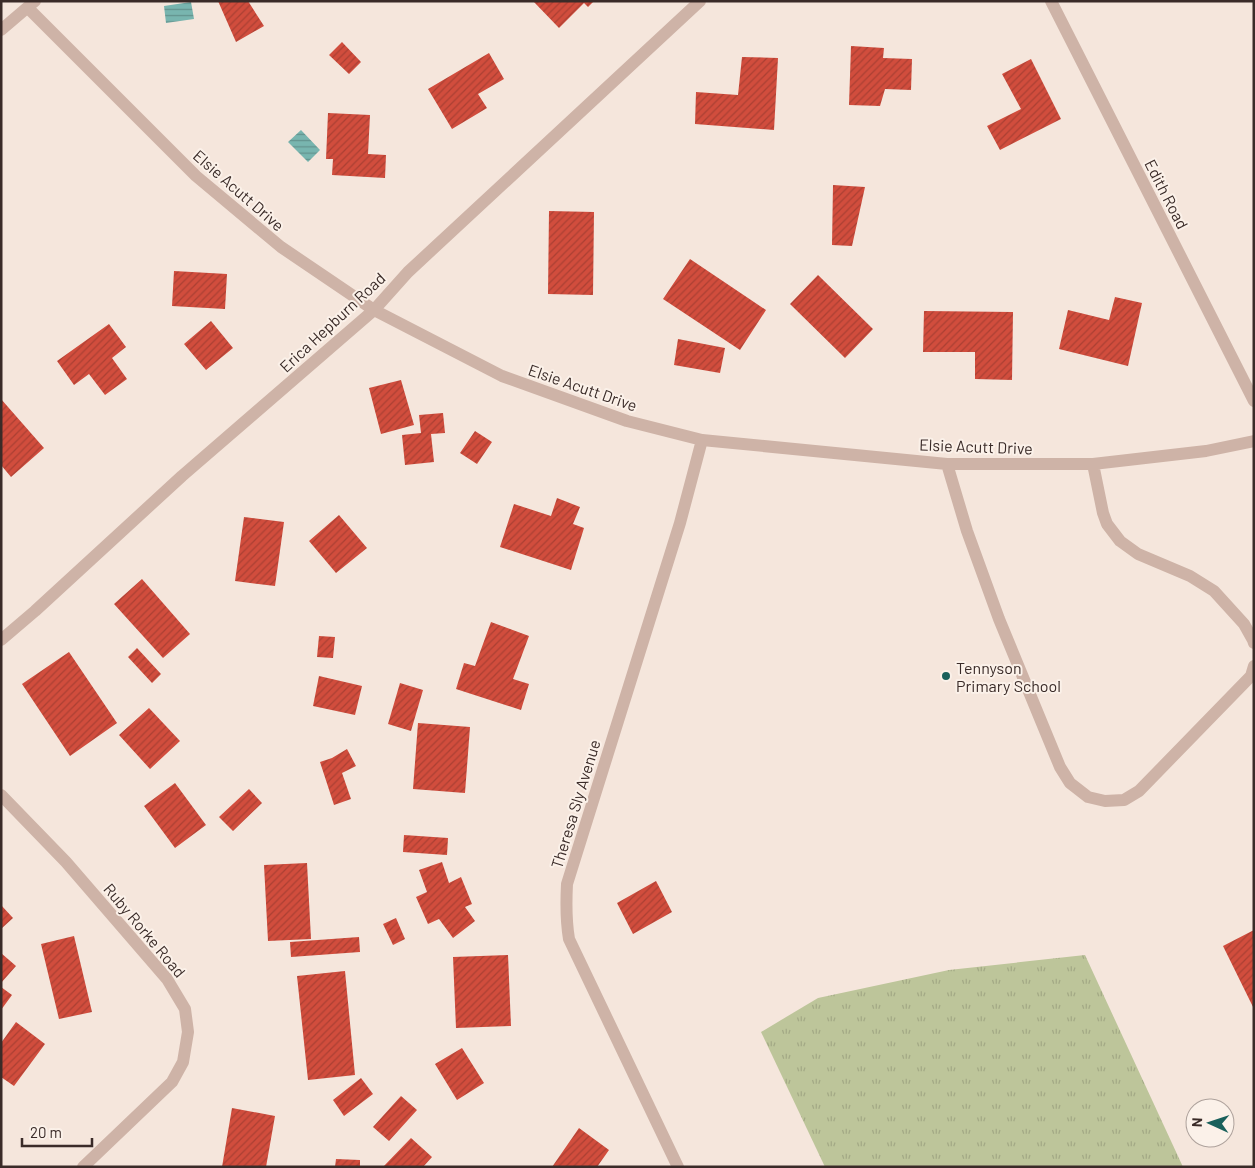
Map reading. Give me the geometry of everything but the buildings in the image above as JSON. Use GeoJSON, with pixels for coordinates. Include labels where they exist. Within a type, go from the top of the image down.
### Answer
{"type":"FeatureCollection","features":[{"type":"Feature","properties":{"kind":"street","name":"Erica Hepburn Road"},"geometry":{"type":"LineString","coordinates":[[1,640],[182,476],[374,310],[408,272],[700,1]]}},
{"type":"Feature","properties":{"kind":"street","name":"Edith Road"},"geometry":{"type":"LineString","coordinates":[[1051,1],[1254,401]]}},
{"type":"Feature","properties":{"kind":"street","name":"Elsie Acutt Drive"},"geometry":{"type":"LineString","coordinates":[[32,4],[196,176],[281,247],[374,310],[502,376],[627,421],[702,440],[947,464],[1093,464],[1206,451],[1254,441]]}},
{"type":"Feature","properties":{"kind":"street"},"geometry":{"type":"LineString","coordinates":[[1,30],[32,4]]}},
{"type":"Feature","properties":{"kind":"street","name":"Theresa Sly Avenue"},"geometry":{"type":"LineString","coordinates":[[678,1167],[569,939],[566,907],[567,884],[680,523],[702,440]]}},
{"type":"Feature","properties":{"kind":"street"},"geometry":{"type":"LineString","coordinates":[[947,464],[999,619],[1060,767],[1070,783],[1088,797],[1105,800],[1124,800],[1139,791],[1251,676],[1254,666]]}},
{"type":"Feature","properties":{"kind":"street"},"geometry":{"type":"LineString","coordinates":[[1093,464],[1107,524],[1120,541],[1138,554],[1190,576],[1214,591],[1244,624],[1254,643]]}},
{"type":"Feature","properties":{"kind":"street","name":"Ruby Rorke Road"},"geometry":{"type":"LineString","coordinates":[[1,795],[66,862],[155,964],[167,979],[185,1009],[188,1032],[183,1062],[172,1082],[83,1167]]}},
{"type":"Feature","properties":{"kind":"green space"},"geometry":{"type":"Polygon","coordinates":[[[1085,955],[1183,1167],[825,1167],[761,1032],[818,998],[949,970],[1085,955]]]}},
{"type":"Feature","properties":{"kind":"water"},"geometry":{"type":"Polygon","coordinates":[[[191,2],[194,19],[166,23],[164,6],[191,2]]]}},
{"type":"Feature","properties":{"kind":"water"},"geometry":{"type":"Polygon","coordinates":[[[301,130],[320,150],[308,162],[288,142],[301,130]]]}},
{"type":"Feature","properties":{"kind":"place","name":"Tennyson Primary School"},"geometry":{"type":"Point","coordinates":[946,676]}}]}
